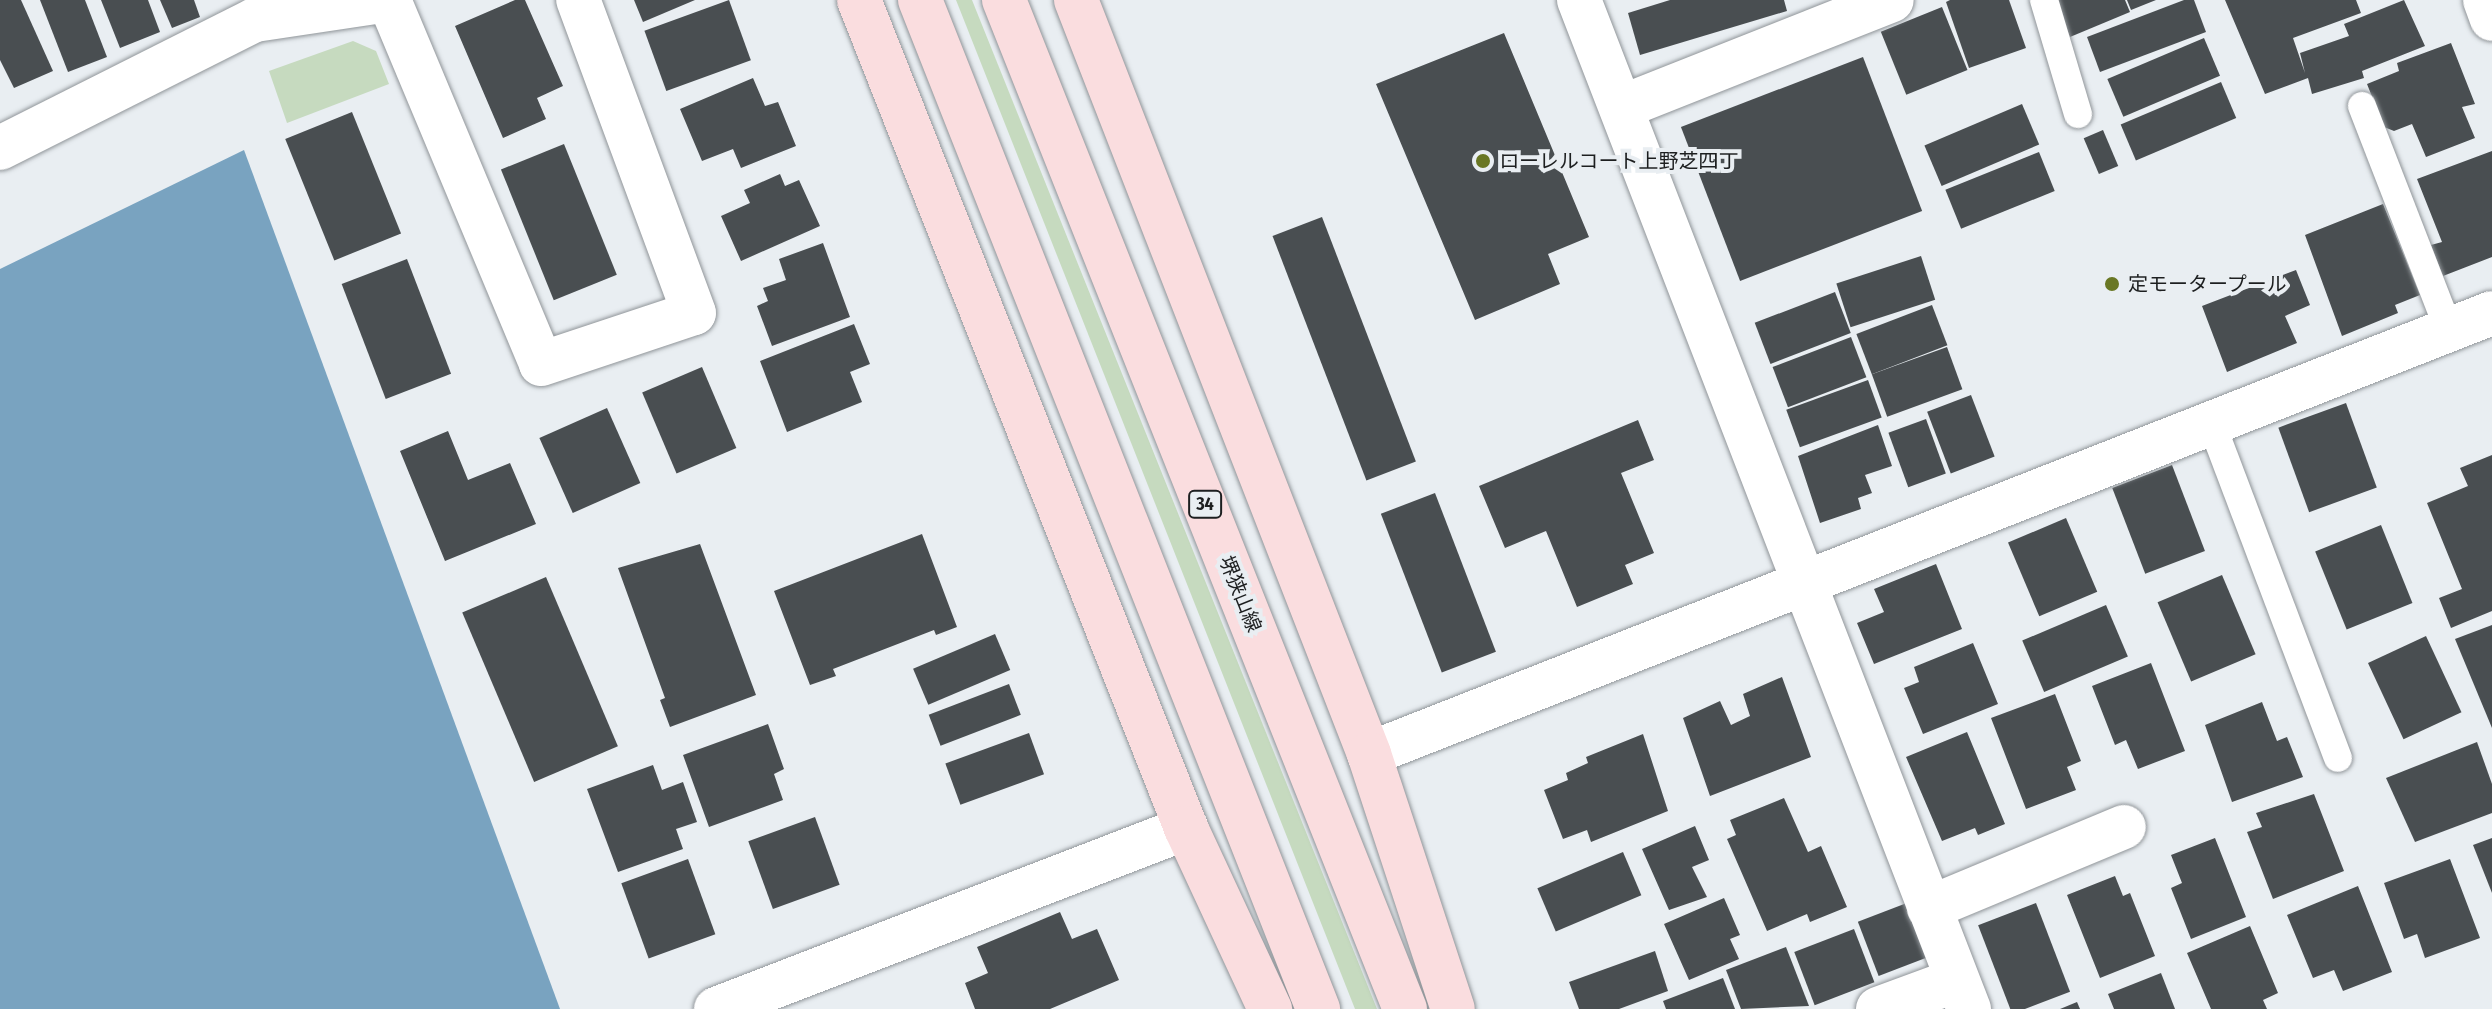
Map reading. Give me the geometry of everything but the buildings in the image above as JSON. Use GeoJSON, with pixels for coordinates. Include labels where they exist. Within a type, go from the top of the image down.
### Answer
{"type":"FeatureCollection","features":[{"type":"Feature","properties":{"kind":"main road"},"geometry":{"type":"LineString","coordinates":[[859,0],[1186,828],[1270,1009]]}},
{"type":"Feature","properties":{"kind":"main road"},"geometry":{"type":"LineString","coordinates":[[920,0],[1318,1009]]}},
{"type":"Feature","properties":{"kind":"main road","name":"堺狭山線"},"geometry":{"type":"LineString","coordinates":[[1004,0],[1405,1009]]}},
{"type":"Feature","properties":{"kind":"main road"},"geometry":{"type":"LineString","coordinates":[[1076,0],[1369,754],[1453,1009]]}},
{"type":"Feature","properties":{"kind":"street"},"geometry":{"type":"LineString","coordinates":[[0,148],[251,10],[389,0],[541,364],[694,313],[578,0]]}},
{"type":"Feature","properties":{"kind":"street"},"geometry":{"type":"LineString","coordinates":[[1579,0],[1800,581],[1963,995],[1878,1009]]}},
{"type":"Feature","properties":{"kind":"street"},"geometry":{"type":"LineString","coordinates":[[1622,107],[1892,0]]}},
{"type":"Feature","properties":{"kind":"street"},"geometry":{"type":"LineString","coordinates":[[2485,0],[2492,19]]}},
{"type":"Feature","properties":{"kind":"street"},"geometry":{"type":"LineString","coordinates":[[1369,754],[1800,581],[2492,313]]}},
{"type":"Feature","properties":{"kind":"street"},"geometry":{"type":"LineString","coordinates":[[1929,908],[2124,827]]}},
{"type":"Feature","properties":{"kind":"street"},"geometry":{"type":"LineString","coordinates":[[716,1009],[1186,828]]}},
{"type":"Feature","properties":{"kind":"lane"},"geometry":{"type":"LineString","coordinates":[[2044,0],[2078,114]]}},
{"type":"Feature","properties":{"kind":"lane"},"geometry":{"type":"LineString","coordinates":[[2362,106],[2449,330]]}},
{"type":"Feature","properties":{"kind":"lane"},"geometry":{"type":"LineString","coordinates":[[2211,422],[2338,758]]}},
{"type":"Feature","properties":{"kind":"green space"},"geometry":{"type":"Polygon","coordinates":[[[956,0],[972,0],[1377,1009],[1355,1009],[956,0]]]}},
{"type":"Feature","properties":{"kind":"green space"},"geometry":{"type":"Polygon","coordinates":[[[353,41],[376,51],[389,84],[287,123],[269,71],[353,41]]]}},
{"type":"Feature","properties":{"kind":"water"},"geometry":{"type":"Polygon","coordinates":[[[244,150],[560,1009],[0,1009],[0,269],[244,150]]]}},
{"type":"Feature","properties":{"kind":"place","name":"ローレルコート上野芝四丁"},"geometry":{"type":"Point","coordinates":[1483,161]}},
{"type":"Feature","properties":{"kind":"place","name":"定モータープール"},"geometry":{"type":"Point","coordinates":[2112,284]}}]}
